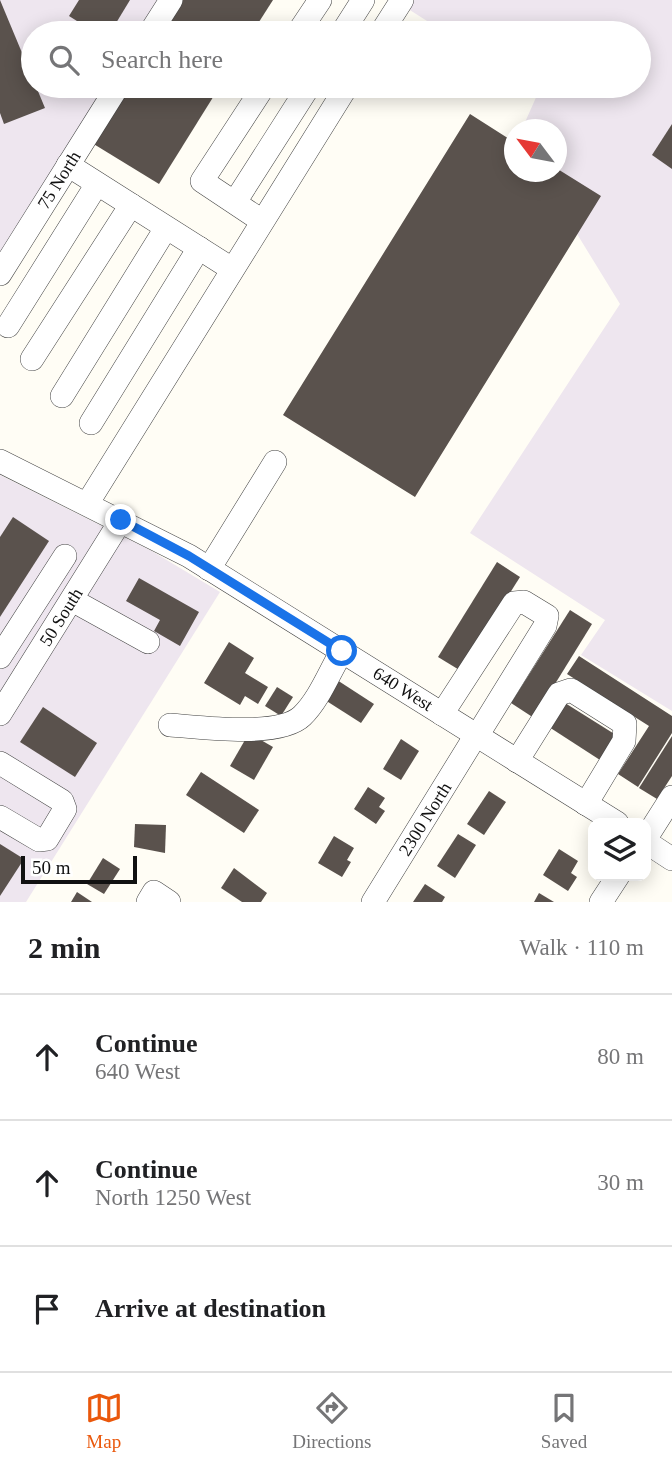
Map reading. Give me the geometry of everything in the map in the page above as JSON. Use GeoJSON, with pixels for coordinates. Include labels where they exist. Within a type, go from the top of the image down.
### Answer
{"type":"FeatureCollection","features":[{"type":"Feature","properties":{"kind":"street"},"geometry":{"type":"LineString","coordinates":[[158,21],[171,0]]}},
{"type":"Feature","properties":{"kind":"street"},"geometry":{"type":"LineString","coordinates":[[306,21],[320,0]]}},
{"type":"Feature","properties":{"kind":"street"},"geometry":{"type":"LineString","coordinates":[[350,21],[363,0]]}},
{"type":"Feature","properties":{"kind":"street"},"geometry":{"type":"LineString","coordinates":[[389,21],[402,0]]}},
{"type":"Feature","properties":{"kind":"street","name":"75 North"},"geometry":{"type":"LineString","coordinates":[[0,274],[110,98]]}},
{"type":"Feature","properties":{"kind":"street"},"geometry":{"type":"LineString","coordinates":[[256,98],[202,181],[262,220]]}},
{"type":"Feature","properties":{"kind":"street"},"geometry":{"type":"LineString","coordinates":[[235,202],[301,98]]}},
{"type":"Feature","properties":{"kind":"street"},"geometry":{"type":"LineString","coordinates":[[87,504],[339,98]]}},
{"type":"Feature","properties":{"kind":"street"},"geometry":{"type":"LineString","coordinates":[[68,166],[232,269]]}},
{"type":"Feature","properties":{"kind":"street"},"geometry":{"type":"LineString","coordinates":[[8,326],[97,184]]}},
{"type":"Feature","properties":{"kind":"street"},"geometry":{"type":"LineString","coordinates":[[32,359],[131,205]]}},
{"type":"Feature","properties":{"kind":"street"},"geometry":{"type":"LineString","coordinates":[[62,396],[166,228]]}},
{"type":"Feature","properties":{"kind":"street"},"geometry":{"type":"LineString","coordinates":[[91,423],[199,248]]}},
{"type":"Feature","properties":{"kind":"street","name":"640 West"},"geometry":{"type":"LineString","coordinates":[[0,461],[189,556],[609,818]]}},
{"type":"Feature","properties":{"kind":"street"},"geometry":{"type":"LineString","coordinates":[[209,569],[275,462]]}},
{"type":"Feature","properties":{"kind":"street","name":"50 South"},"geometry":{"type":"LineString","coordinates":[[0,714],[9,678],[72,600],[121,520]]}},
{"type":"Feature","properties":{"kind":"street"},"geometry":{"type":"LineString","coordinates":[[0,657],[65,556]]}},
{"type":"Feature","properties":{"kind":"street"},"geometry":{"type":"LineString","coordinates":[[72,600],[148,642]]}},
{"type":"Feature","properties":{"kind":"street","name":"2300 North"},"geometry":{"type":"LineString","coordinates":[[373,902],[545,626],[547,616],[524,602],[514,603],[442,714]]}},
{"type":"Feature","properties":{"kind":"street"},"geometry":{"type":"LineString","coordinates":[[170,725],[227,729],[273,728],[293,724],[304,714],[342,651]]}},
{"type":"Feature","properties":{"kind":"street"},"geometry":{"type":"LineString","coordinates":[[517,761],[559,694],[571,690],[625,724],[624,741],[586,804]]}},
{"type":"Feature","properties":{"kind":"street"},"geometry":{"type":"LineString","coordinates":[[0,763],[62,801],[65,809],[47,839],[39,840],[0,817]]}},
{"type":"Feature","properties":{"kind":"street"},"geometry":{"type":"LineString","coordinates":[[651,832],[672,797]]}},
{"type":"Feature","properties":{"kind":"street"},"geometry":{"type":"LineString","coordinates":[[651,844],[672,859]]}},
{"type":"Feature","properties":{"kind":"street"},"geometry":{"type":"LineString","coordinates":[[601,902],[615,881]]}},
{"type":"Feature","properties":{"kind":"shaded area"},"geometry":{"type":"Polygon","coordinates":[[[0,0],[164,0],[151,21],[21,21],[21,98],[104,98],[0,265],[0,0]]]}},
{"type":"Feature","properties":{"kind":"shaded area"},"geometry":{"type":"Polygon","coordinates":[[[394,0],[672,0],[672,711],[581,655],[605,620],[470,533],[620,304],[545,182],[567,182],[567,119],[526,119],[536,98],[651,98],[651,21],[427,21],[394,0]]]}},
{"type":"Feature","properties":{"kind":"shaded area"},"geometry":{"type":"Polygon","coordinates":[[[0,475],[150,550],[220,592],[26,902],[0,902],[0,475]]]}},
{"type":"Feature","properties":{"kind":"building"},"geometry":{"type":"Polygon","coordinates":[[[0,0],[21,50],[21,98],[41,98],[45,108],[4,124],[0,113],[0,0]]]}},
{"type":"Feature","properties":{"kind":"building"},"geometry":{"type":"Polygon","coordinates":[[[79,0],[130,0],[117,21],[77,21],[69,16],[79,0]]]}},
{"type":"Feature","properties":{"kind":"building"},"geometry":{"type":"Polygon","coordinates":[[[181,0],[273,0],[260,21],[168,21],[181,0]]]}},
{"type":"Feature","properties":{"kind":"building"},"geometry":{"type":"Polygon","coordinates":[[[120,98],[213,98],[159,184],[92,143],[120,98]]]}},
{"type":"Feature","properties":{"kind":"building"},"geometry":{"type":"Polygon","coordinates":[[[470,114],[504,136],[504,182],[567,182],[567,175],[601,196],[415,497],[283,415],[470,114]]]}},
{"type":"Feature","properties":{"kind":"building"},"geometry":{"type":"Polygon","coordinates":[[[672,124],[672,169],[652,155],[672,124]]]}},
{"type":"Feature","properties":{"kind":"building"},"geometry":{"type":"Polygon","coordinates":[[[13,517],[49,541],[0,617],[0,537],[13,517]]]}},
{"type":"Feature","properties":{"kind":"building"},"geometry":{"type":"Polygon","coordinates":[[[497,562],[520,577],[461,671],[438,657],[497,562]]]}},
{"type":"Feature","properties":{"kind":"building"},"geometry":{"type":"Polygon","coordinates":[[[139,578],[199,612],[180,646],[154,631],[160,620],[126,601],[139,578]]]}},
{"type":"Feature","properties":{"kind":"building"},"geometry":{"type":"Polygon","coordinates":[[[570,610],[592,624],[534,718],[511,703],[570,610]]]}},
{"type":"Feature","properties":{"kind":"building"},"geometry":{"type":"Polygon","coordinates":[[[229,642],[254,658],[245,673],[268,687],[258,704],[245,696],[240,705],[204,683],[229,642]]]}},
{"type":"Feature","properties":{"kind":"building"},"geometry":{"type":"Polygon","coordinates":[[[579,656],[672,716],[672,733],[638,787],[618,774],[649,726],[567,674],[579,656]]]}},
{"type":"Feature","properties":{"kind":"building"},"geometry":{"type":"Polygon","coordinates":[[[337,680],[374,704],[361,723],[325,700],[337,680]]]}},
{"type":"Feature","properties":{"kind":"building"},"geometry":{"type":"Polygon","coordinates":[[[277,687],[293,697],[281,716],[265,706],[277,687]]]}},
{"type":"Feature","properties":{"kind":"building"},"geometry":{"type":"Polygon","coordinates":[[[565,703],[616,735],[600,760],[549,727],[565,703]]]}},
{"type":"Feature","properties":{"kind":"building"},"geometry":{"type":"Polygon","coordinates":[[[43,707],[97,743],[75,777],[20,742],[43,707]]]}},
{"type":"Feature","properties":{"kind":"building"},"geometry":{"type":"Polygon","coordinates":[[[249,733],[273,747],[254,780],[230,766],[249,733]]]}},
{"type":"Feature","properties":{"kind":"building"},"geometry":{"type":"Polygon","coordinates":[[[672,736],[672,776],[657,799],[639,788],[672,736]]]}},
{"type":"Feature","properties":{"kind":"building"},"geometry":{"type":"Polygon","coordinates":[[[401,739],[419,751],[401,780],[383,769],[401,739]]]}},
{"type":"Feature","properties":{"kind":"building"},"geometry":{"type":"Polygon","coordinates":[[[201,772],[259,810],[244,833],[186,795],[201,772]]]}},
{"type":"Feature","properties":{"kind":"building"},"geometry":{"type":"Polygon","coordinates":[[[368,787],[385,798],[379,807],[385,811],[376,824],[354,809],[368,787]]]}},
{"type":"Feature","properties":{"kind":"building"},"geometry":{"type":"Polygon","coordinates":[[[489,791],[506,802],[484,835],[467,824],[489,791]]]}},
{"type":"Feature","properties":{"kind":"building"},"geometry":{"type":"Polygon","coordinates":[[[135,824],[166,825],[165,853],[134,847],[135,824]]]}},
{"type":"Feature","properties":{"kind":"building"},"geometry":{"type":"Polygon","coordinates":[[[458,834],[476,845],[455,878],[437,866],[458,834]]]}},
{"type":"Feature","properties":{"kind":"building"},"geometry":{"type":"Polygon","coordinates":[[[334,836],[354,848],[347,860],[351,862],[342,877],[318,863],[334,836]]]}},
{"type":"Feature","properties":{"kind":"building"},"geometry":{"type":"Polygon","coordinates":[[[0,844],[24,859],[0,896],[0,844]]]}},
{"type":"Feature","properties":{"kind":"building"},"geometry":{"type":"Polygon","coordinates":[[[559,849],[578,861],[571,873],[577,877],[568,891],[543,875],[559,849]]]}},
{"type":"Feature","properties":{"kind":"building"},"geometry":{"type":"Polygon","coordinates":[[[103,858],[120,869],[104,894],[87,884],[103,858]]]}},
{"type":"Feature","properties":{"kind":"building"},"geometry":{"type":"Polygon","coordinates":[[[234,868],[267,893],[261,902],[242,902],[221,888],[234,868]]]}},
{"type":"Feature","properties":{"kind":"building"},"geometry":{"type":"Polygon","coordinates":[[[425,884],[445,897],[442,902],[413,902],[425,884]]]}},
{"type":"Feature","properties":{"kind":"building"},"geometry":{"type":"Polygon","coordinates":[[[77,892],[92,902],[71,902],[77,892]]]}},
{"type":"Feature","properties":{"kind":"building"},"geometry":{"type":"Polygon","coordinates":[[[539,893],[554,902],[534,902],[539,893]]]}},
{"type":"Feature","properties":{"kind":"route"},"geometry":{"type":"LineString","coordinates":[[121,520],[189,556],[342,651]]}}]}
